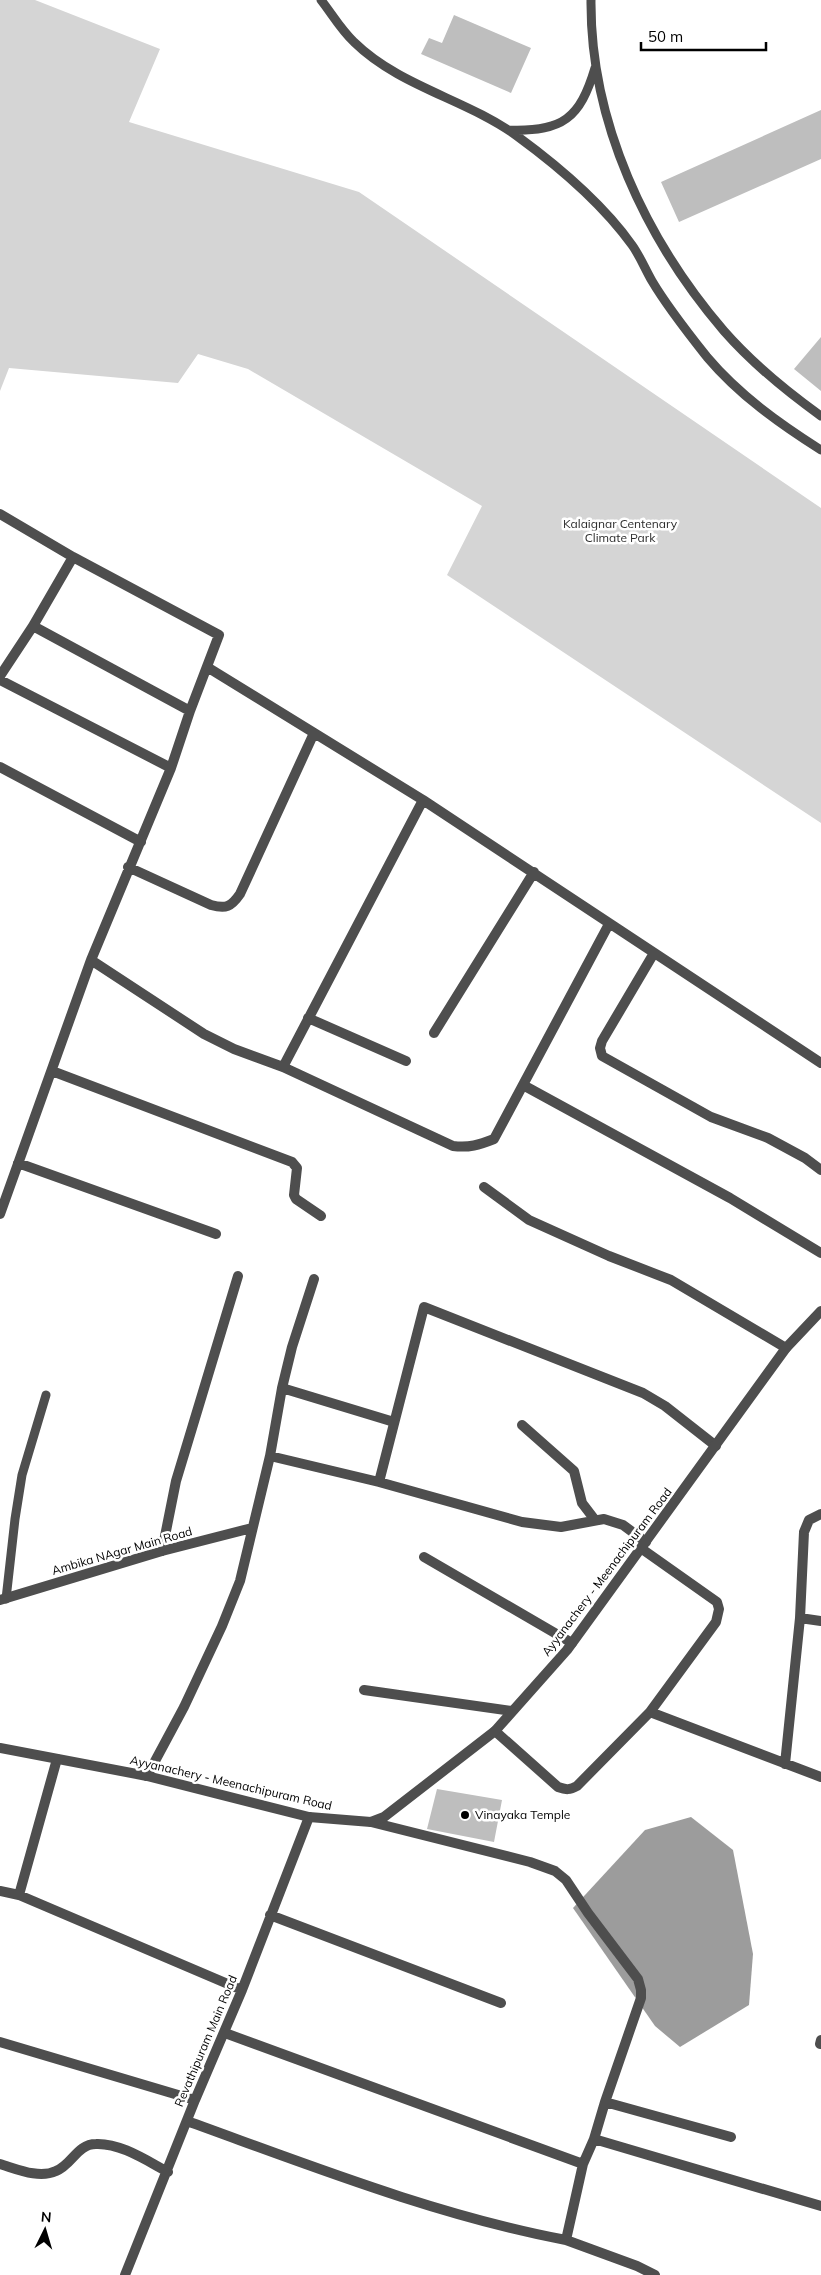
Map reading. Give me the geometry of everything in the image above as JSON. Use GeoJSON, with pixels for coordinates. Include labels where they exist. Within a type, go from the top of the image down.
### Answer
{"type":"FeatureCollection","features":[{"type":"Feature","properties":{"kind":"street"},"geometry":{"type":"LineString","coordinates":[[0,514],[73,557],[219,635],[141,842],[128,867],[91,960],[1,1209]]}},
{"type":"Feature","properties":{"kind":"street"},"geometry":{"type":"LineString","coordinates":[[0,676],[33,626],[73,557]]}},
{"type":"Feature","properties":{"kind":"street"},"geometry":{"type":"LineString","coordinates":[[33,626],[190,711]]}},
{"type":"Feature","properties":{"kind":"street"},"geometry":{"type":"LineString","coordinates":[[207,668],[423,800],[821,1062]]}},
{"type":"Feature","properties":{"kind":"street"},"geometry":{"type":"LineString","coordinates":[[0,680],[170,768]]}},
{"type":"Feature","properties":{"kind":"street"},"geometry":{"type":"LineString","coordinates":[[128,867],[211,905],[223,908],[232,906],[240,894],[314,733]]}},
{"type":"Feature","properties":{"kind":"street"},"geometry":{"type":"LineString","coordinates":[[0,767],[141,842]]}},
{"type":"Feature","properties":{"kind":"street"},"geometry":{"type":"LineString","coordinates":[[283,1067],[423,800]]}},
{"type":"Feature","properties":{"kind":"street"},"geometry":{"type":"LineString","coordinates":[[434,1033],[534,872]]}},
{"type":"Feature","properties":{"kind":"street"},"geometry":{"type":"LineString","coordinates":[[91,960],[204,1034],[234,1049],[283,1067],[453,1146],[467,1148],[494,1139],[609,924]]}},
{"type":"Feature","properties":{"kind":"street"},"geometry":{"type":"LineString","coordinates":[[654,953],[602,1041],[600,1048],[602,1056],[711,1117],[768,1138],[806,1158],[821,1170]]}},
{"type":"Feature","properties":{"kind":"street"},"geometry":{"type":"LineString","coordinates":[[308,1018],[406,1061]]}},
{"type":"Feature","properties":{"kind":"street"},"geometry":{"type":"LineString","coordinates":[[52,1071],[292,1162],[297,1168],[293,1193],[296,1199],[321,1216]]}},
{"type":"Feature","properties":{"kind":"street"},"geometry":{"type":"LineString","coordinates":[[523,1085],[730,1198],[821,1253]]}},
{"type":"Feature","properties":{"kind":"street"},"geometry":{"type":"LineString","coordinates":[[18,1163],[216,1234]]}},
{"type":"Feature","properties":{"kind":"street"},"geometry":{"type":"LineString","coordinates":[[484,1187],[529,1220],[609,1256],[671,1280],[786,1348]]}},
{"type":"Feature","properties":{"kind":"street"},"geometry":{"type":"LineString","coordinates":[[162,1551],[176,1481],[238,1276]]}},
{"type":"Feature","properties":{"kind":"street"},"geometry":{"type":"LineString","coordinates":[[147,1776],[184,1707],[222,1626],[240,1581],[270,1456],[282,1388],[292,1347],[314,1279]]}},
{"type":"Feature","properties":{"kind":"street"},"geometry":{"type":"LineString","coordinates":[[379,1482],[424,1306],[643,1393],[665,1406],[716,1446]]}},
{"type":"Feature","properties":{"kind":"street","name":"Ayyanachery - Meenachipuram Road"},"geometry":{"type":"LineString","coordinates":[[0,1748],[147,1776],[310,1817],[371,1822],[384,1817],[494,1731],[572,1642],[786,1348],[821,1311]]}},
{"type":"Feature","properties":{"kind":"street"},"geometry":{"type":"LineString","coordinates":[[282,1388],[394,1422]]}},
{"type":"Feature","properties":{"kind":"street"},"geometry":{"type":"LineString","coordinates":[[522,1425],[574,1471],[582,1503],[595,1520]]}},
{"type":"Feature","properties":{"kind":"street"},"geometry":{"type":"LineString","coordinates":[[270,1456],[379,1482],[545,1527],[561,1527],[604,1519],[613,1521],[623,1526],[716,1602],[720,1609],[716,1622],[650,1712],[572,1789],[565,1790],[558,1786],[494,1731]]}},
{"type":"Feature","properties":{"kind":"street"},"geometry":{"type":"LineString","coordinates":[[785,1764],[800,1618],[804,1532],[809,1520],[821,1514]]}},
{"type":"Feature","properties":{"kind":"street","name":"Ambika NAgar Main Road"},"geometry":{"type":"LineString","coordinates":[[3,1599],[162,1551],[252,1528]]}},
{"type":"Feature","properties":{"kind":"street"},"geometry":{"type":"LineString","coordinates":[[424,1558],[483,1594],[572,1642]]}},
{"type":"Feature","properties":{"kind":"street"},"geometry":{"type":"LineString","coordinates":[[800,1618],[821,1621]]}},
{"type":"Feature","properties":{"kind":"street"},"geometry":{"type":"LineString","coordinates":[[364,1690],[512,1711]]}},
{"type":"Feature","properties":{"kind":"street"},"geometry":{"type":"LineString","coordinates":[[650,1712],[821,1777]]}},
{"type":"Feature","properties":{"kind":"street"},"geometry":{"type":"LineString","coordinates":[[19,1895],[57,1759]]}},
{"type":"Feature","properties":{"kind":"street","name":"Revathipuram Main Road"},"geometry":{"type":"LineString","coordinates":[[124,2275],[168,2172],[195,2100],[225,2033],[310,1817]]}},
{"type":"Feature","properties":{"kind":"street"},"geometry":{"type":"LineString","coordinates":[[371,1822],[555,1871],[566,1880],[588,1914],[638,1979],[642,1990],[641,1998],[584,2164],[566,2240]]}},
{"type":"Feature","properties":{"kind":"street"},"geometry":{"type":"LineString","coordinates":[[0,1891],[19,1895],[242,1990]]}},
{"type":"Feature","properties":{"kind":"street"},"geometry":{"type":"LineString","coordinates":[[270,1915],[501,2003]]}},
{"type":"Feature","properties":{"kind":"street"},"geometry":{"type":"LineString","coordinates":[[225,2033],[584,2164]]}},
{"type":"Feature","properties":{"kind":"street"},"geometry":{"type":"LineString","coordinates":[[0,2042],[195,2100]]}},
{"type":"Feature","properties":{"kind":"street"},"geometry":{"type":"LineString","coordinates":[[605,2102],[731,2137]]}},
{"type":"Feature","properties":{"kind":"street"},"geometry":{"type":"LineString","coordinates":[[187,2121],[450,2212],[516,2231],[566,2240],[637,2266],[655,2275]]}},
{"type":"Feature","properties":{"kind":"street"},"geometry":{"type":"LineString","coordinates":[[594,2139],[821,2206]]}},
{"type":"Feature","properties":{"kind":"street"},"geometry":{"type":"LineString","coordinates":[[0,2164],[36,2174],[58,2171],[84,2146],[96,2144],[124,2150],[168,2172]]}},
{"type":"Feature","properties":{"kind":"lane"},"geometry":{"type":"LineString","coordinates":[[322,0],[354,42],[375,59],[395,73],[485,116],[548,160],[616,224],[633,246],[678,320],[709,359],[746,396],[792,431],[821,450]]}},
{"type":"Feature","properties":{"kind":"lane"},"geometry":{"type":"LineString","coordinates":[[591,0],[595,67],[608,121],[626,172],[653,229],[674,265],[725,332],[786,391],[821,416]]}},
{"type":"Feature","properties":{"kind":"lane"},"geometry":{"type":"LineString","coordinates":[[507,130],[544,129],[573,115],[582,102],[595,67]]}},
{"type":"Feature","properties":{"kind":"lane"},"geometry":{"type":"LineString","coordinates":[[3,1599],[22,1475],[46,1395]]}},
{"type":"Feature","properties":{"kind":"green space","name":"Kalaignar Centenary Climate Park"},"geometry":{"type":"Polygon","coordinates":[[[0,0],[35,0],[160,49],[129,122],[359,192],[821,508],[821,823],[447,575],[482,506],[248,369],[198,354],[178,383],[9,368],[0,391],[0,0]]]}},
{"type":"Feature","properties":{"kind":"shaded area"},"geometry":{"type":"Polygon","coordinates":[[[691,1817],[733,1850],[753,1954],[749,2005],[680,2047],[655,2026],[573,1908],[645,1830],[691,1817]]]}},
{"type":"Feature","properties":{"kind":"building"},"geometry":{"type":"Polygon","coordinates":[[[454,15],[531,48],[511,93],[421,54],[429,38],[442,43],[454,15]]]}},
{"type":"Feature","properties":{"kind":"building"},"geometry":{"type":"Polygon","coordinates":[[[821,110],[821,159],[679,222],[661,182],[821,110]]]}},
{"type":"Feature","properties":{"kind":"building"},"geometry":{"type":"Polygon","coordinates":[[[821,337],[821,391],[794,369],[821,337]]]}},
{"type":"Feature","properties":{"kind":"building","name":"Vinayaka Temple"},"geometry":{"type":"Polygon","coordinates":[[[437,1789],[502,1800],[494,1842],[427,1829],[437,1789]]]}},
{"type":"Feature","properties":{"kind":"place","name":"Vinayaka Temple"},"geometry":{"type":"Point","coordinates":[465,1815]}}]}
